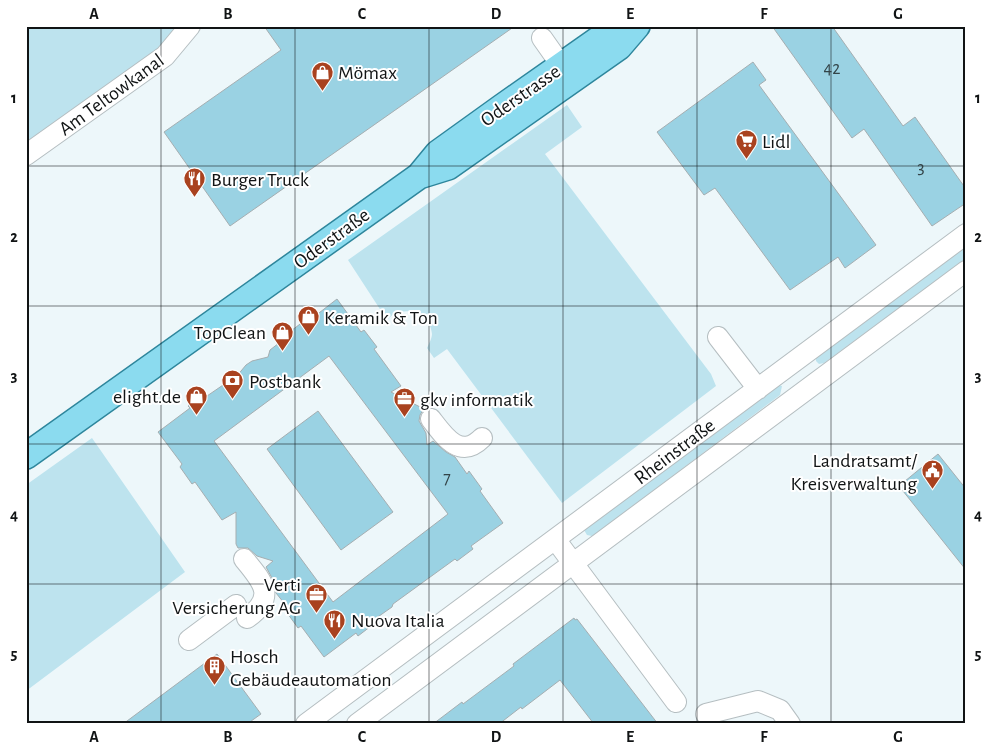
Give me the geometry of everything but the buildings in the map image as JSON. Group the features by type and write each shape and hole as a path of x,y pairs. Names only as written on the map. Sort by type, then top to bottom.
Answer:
{"main road":[{"name":"Oderstrasse","path":"571,79 606,34 629,26"},
{"name":"Oderstraße","path":"26,456 419,176 448,167 619,47 637,26"}],"street":[{"name":"Am Teltowkanal","path":"26,155 165,56 190,26"},
{"path":"542,38 571,79"},
{"name":"Rheinstraße","path":"316,721 555,539 966,234"},
{"name":"Rheinstraße","path":"357,724 966,271"},
{"path":"718,337 758,389"},
{"path":"793,362 811,386"},
{"path":"431,419 451,443 461,447 476,444 482,438"},
{"path":"555,539 676,702"},
{"path":"189,640 242,612 259,610 264,597 262,583 244,559"},
{"path":"706,714 758,701 780,710 790,724"}],"shaded area":[{"path":"26,26 190,26 26,155"},
{"path":"567,105 582,127 545,154 711,374 716,386 562,503 447,349 434,358 427,348 432,334 426,320 421,315 407,311 393,315 387,320 348,260"},
{"path":"966,246 966,259 824,363 819,364 816,361 816,357"},
{"path":"778,385 782,386 780,395 597,533 592,536 587,535 584,530"},
{"path":"92,438 185,572 26,691 26,485"}],"place":[{"name":"Mömax","path":"322,91"},
{"name":"Lidl","path":"746,160"},
{"name":"Burger Truck","path":"195,198"},
{"name":"Keramik & Ton","path":"308,336"},
{"name":"TopClean","path":"282,351"},
{"name":"Postbank","path":"233,400"},
{"name":"elight.de","path":"197,415"},
{"name":"gkv informatik","path":"404,418"},
{"name":"Landratsamt/ Kreisverwaltung","path":"933,490"},
{"name":"Verti Versicherung AG","path":"317,614"},
{"name":"Nuova Italia","path":"335,639"},
{"name":"Hosch Gebäudeautomation","path":"214,686"}]}
